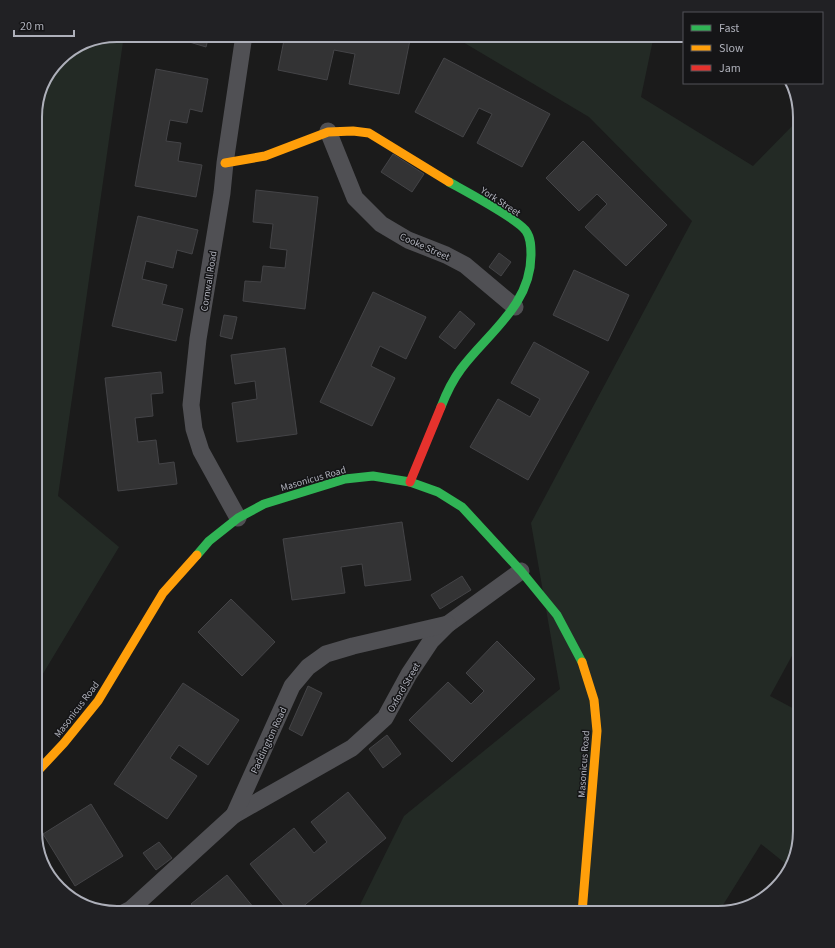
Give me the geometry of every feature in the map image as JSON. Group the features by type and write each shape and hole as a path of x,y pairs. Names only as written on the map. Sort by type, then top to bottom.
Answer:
{"street":[{"name":"Cornwall Road","path":"238,518 201,451 194,428 191,405 198,339 222,193 224,163 243,42"},
{"name":"York Street","path":"224,163 268,155 313,134 349,129 369,133 509,218 526,232 532,255 522,294 515,307 472,354 454,380 440,408 410,482"},
{"name":"Cooke Street","path":"328,131 355,198 382,224 408,240 446,255 465,265 515,307"},
{"name":"Masonicus Road","path":"42,767 64,744 98,701 163,593 209,541 238,518 264,504 345,479 373,476 410,482 438,492 462,507 521,571 557,615 572,640 586,669 594,700 597,731 583,906"},
{"name":"Oxford Street","path":"234,815 302,778 358,743 385,718 409,674 431,641 448,624 521,571"},
{"name":"Paddington Road","path":"134,906 234,815 292,686 308,667 326,654 353,646 448,624"}],"shaded area":[{"path":"123,42 58,496 119,547 42,675 42,120 48,88 58,71 71,58 93,46"},
{"path":"463,42 653,42 641,97 753,166 793,125 793,654 770,696 793,708 793,831 790,850 785,863 761,844 723,906 359,906 404,816 560,689 531,523 692,221 589,117"}],"building":[{"path":"189,42 207,42 206,47"},
{"path":"284,42 410,42 399,94 349,84 355,54 334,50 327,80 278,70"},
{"path":"444,58 550,114 522,167 477,143 492,114 479,108 463,137 415,112"},
{"path":"156,69 208,79 202,112 190,109 187,123 170,120 166,141 181,143 178,161 202,165 196,197 135,186"},
{"path":"583,141 667,225 626,266 585,227 607,204 597,194 579,211 546,178"},
{"path":"393,154 424,174 412,192 381,172"},
{"path":"256,190 318,197 305,309 243,301 245,281 261,282 263,266 285,268 287,250 270,248 273,224 253,222"},
{"path":"138,216 198,230 192,254 177,250 173,268 146,261 142,279 167,285 162,304 183,309 176,341 112,326"},
{"path":"499,253 511,262 501,276 489,267"},
{"path":"574,270 629,295 608,341 553,315"},
{"path":"373,292 426,317 406,359 380,346 371,366 395,378 372,426 320,402"},
{"path":"460,311 475,324 455,349 439,337"},
{"path":"224,315 237,317 232,339 220,336"},
{"path":"534,342 589,372 528,480 470,447 498,399 530,417 540,399 511,383"},
{"path":"285,348 297,434 237,442 232,403 257,399 255,381 235,384 231,355"},
{"path":"161,372 163,393 151,394 153,416 135,418 138,442 156,440 159,464 174,462 177,484 118,491 105,378"},
{"path":"402,522 411,580 365,586 362,564 341,567 345,593 292,600 283,539"},
{"path":"462,576 471,590 440,609 431,595"},
{"path":"231,599 275,642 242,676 198,632"},
{"path":"497,641 535,679 452,762 409,720 448,682 471,704 484,691 466,673"},
{"path":"183,683 239,720 208,765 179,745 170,758 197,776 167,819 114,784"},
{"path":"308,686 322,693 302,736 289,729"},
{"path":"387,735 401,754 383,768 369,749"},
{"path":"348,792 386,838 303,906 284,906 250,864 294,828 314,853 327,842 311,822"},
{"path":"91,804 123,856 75,886 43,834"},
{"path":"159,842 172,858 156,870 143,853"},
{"path":"227,875 252,906 193,906 191,904"}],"traffic: fast":[{"path":"441,407 461,369 516,304 524,289 529,273 531,255 529,237 521,226 490,205 449,182"},
{"path":"197,555 209,541 238,518 264,504 345,479 373,476 410,482 438,492 462,507 521,571 557,615 582,662"}],"traffic: slow":[{"path":"225,163 265,156 328,132 353,131 369,133 449,182"},
{"path":"42,767 64,743 98,701 163,593 197,555"},
{"path":"582,662 594,700 597,731 583,906"}],"traffic: jam":[{"path":"410,482 441,407"}]}
